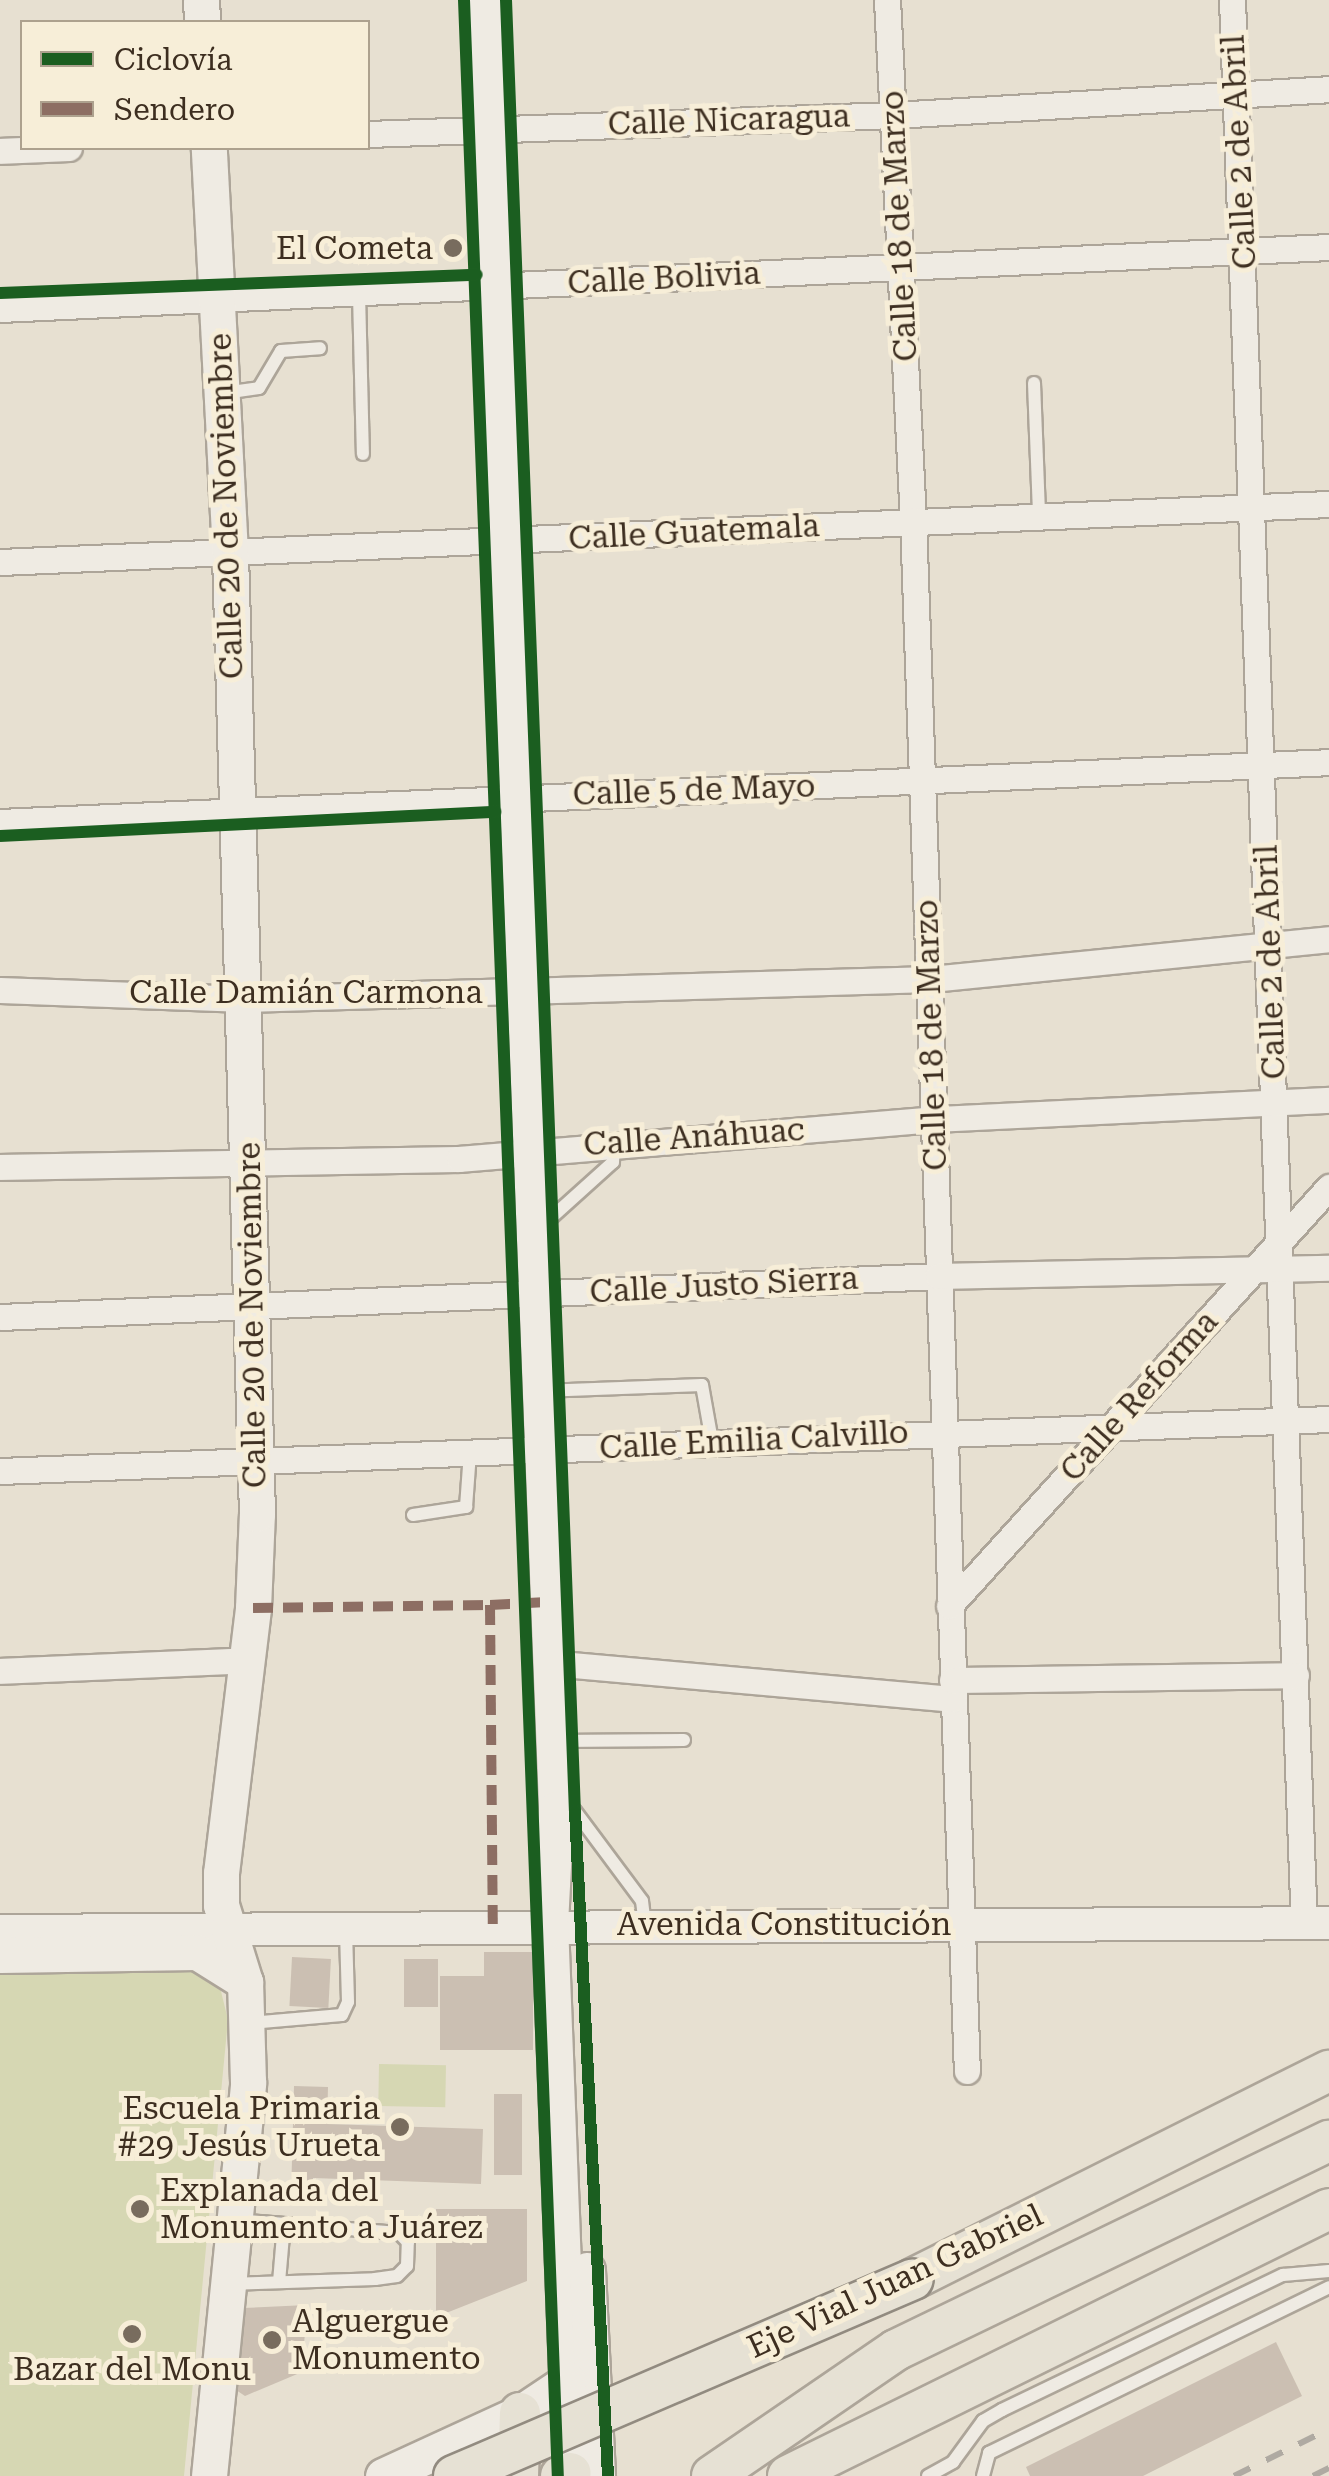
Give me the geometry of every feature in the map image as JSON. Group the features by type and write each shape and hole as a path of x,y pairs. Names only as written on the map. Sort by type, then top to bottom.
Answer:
{"main road":[{"path":"486,0 561,1924 575,2475"},
{"name":"Calle 20 de Noviembre","path":"209,150 230,553 245,999 256,1573 221,1873 227,1929 245,1982 250,2023 209,2476"},
{"path":"561,1924 568,2381 575,2475"},
{"path":"0,1956 197,1952 245,1982"},
{"name":"Eje Vial Juan Gabriel","path":"454,2476 913,2278 1329,2070"},
{"name":"Eje Vial Juan Gabriel","path":"712,2476 896,2350 1329,2141"},
{"path":"788,2476 1329,2210"},
{"path":"383,2476 520,2412 568,2381"},
{"path":"518,2476 520,2412"}],"street":[{"name":"Calle 18 de Marzo","path":"887,0 914,520 967,2071"},
{"name":"Calle 2 de Abril","path":"1232,0 1296,1675 1317,1923"},
{"name":"Calle Nicaragua","path":"370,134 894,115 1329,89"},
{"name":"Calle Bolivia","path":"0,309 1329,247"},
{"name":"Calle Guatemala","path":"0,562 1329,504"},
{"name":"Calle 5 de Mayo","path":"0,822 1329,762"},
{"name":"Calle Damián Carmona","path":"0,990 245,999 931,979 1329,939"},
{"name":"Calle Anáhuac","path":"0,1167 530,1151 936,1119 1329,1100"},
{"name":"Calle Reforma","path":"949,1606 1329,1187"},
{"name":"Calle Justo Sierra","path":"0,1317 938,1276 1329,1268"},
{"name":"Calle Emilia Calvillo","path":"0,1470 540,1451 943,1429 1329,1419"},
{"path":"0,1671 247,1660"},
{"path":"550,1664 952,1690 1296,1675"},
{"name":"Avenida Constitución","path":"0,1931 561,1924 1317,1923"}],"lane":[{"path":"358,294 363,454"},
{"path":"222,393 259,388 281,351 320,348"},
{"path":"1034,383 1038,516"},
{"path":"532,1218 552,1217 613,1162 614,1142"},
{"path":"539,1392 702,1385 712,1441"},
{"path":"413,1515 466,1507 470,1452"},
{"path":"554,1742 684,1740"},
{"path":"556,1808 575,1811 642,1901 645,1924"},
{"path":"250,2023 342,2015 348,2002 346,1926"},
{"path":"896,2350 938,2313 1278,2146"},
{"path":"913,2278 975,2265 1112,2199"},
{"path":"226,2284 374,2279 397,2276 407,2266 408,2242 398,2233 234,2220"},
{"path":"280,2282 284,2224"},
{"path":"928,2476 962,2454 983,2421 1002,2410 1283,2275 1329,2271"},
{"path":"962,2454 982,2460 1329,2287"},
{"path":"982,2460 982,2476"}],"green space":[{"path":"185,1964 218,1979 228,2020 184,2476 0,2476 0,1966"},
{"path":"379,2064 446,2065 445,2107 378,2106"}],"building":[{"path":"484,1952 533,1952 533,2050 440,2050 440,1976 484,1976"},
{"path":"292,1957 331,1959 328,2008 289,2006"},
{"path":"404,1959 438,1959 438,2007 404,2007"},
{"path":"294,2086 328,2087 327,2124 483,2129 481,2184 313,2178 312,2197 291,2196"},
{"path":"494,2094 522,2094 522,2175 494,2175"},
{"path":"436,2209 527,2209 527,2281 436,2317"},
{"name":"Alguergue Monumento","path":"307,2305 302,2372 245,2396 236,2390 243,2308"},
{"path":"1276,2342 1302,2396 1143,2476 1030,2476 1026,2467"}],"railway":[{"path":"1234,2476 1329,2429"},
{"path":"1313,2476 1329,2468"}],"marked path":[{"path":"490,1605 547,1602"},
{"path":"253,1608 490,1605 493,1924"}],"cycle path":[{"path":"464,0 558,2476"},
{"path":"506,0 575,1811 608,2476"},
{"path":"0,293 477,275"},
{"path":"0,836 495,812"}],"place":[{"name":"El Cometa","path":"453,248"},
{"name":"Escuela Primaria #29 Jesús Urueta","path":"400,2127"},
{"name":"Explanada del Monumento a Juárez","path":"140,2209"},
{"name":"Bazar del Monu","path":"132,2334"},
{"name":"Alguergue Monumento","path":"272,2340"}]}
